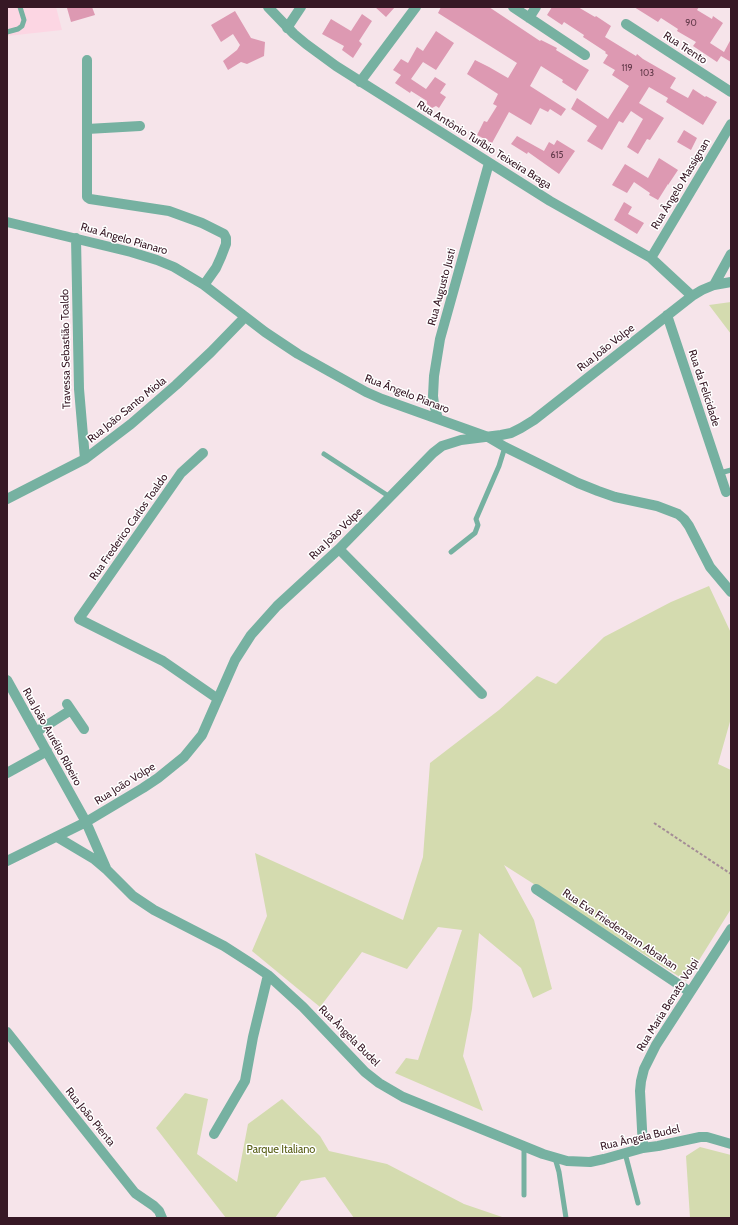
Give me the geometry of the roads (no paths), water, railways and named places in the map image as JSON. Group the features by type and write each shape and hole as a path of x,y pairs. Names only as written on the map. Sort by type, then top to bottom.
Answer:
{"street":[{"name":"Rua Antônio Turíbio Teixeira Braga","path":"268,7 287,28 316,52 360,82 489,163 580,218 651,258 692,296"},
{"path":"287,28 301,7"},
{"path":"360,82 416,7"},
{"path":"513,7 585,55"},
{"path":"529,18 536,7"},
{"name":"Rua Trento","path":"626,24 731,92"},
{"path":"87,60 87,197 90,199 168,211 202,223 224,234 226,244 222,257 204,286"},
{"name":"Rua Ângelo Massignan","path":"651,258 731,124"},
{"path":"87,129 140,126"},
{"name":"Rua Augusto Justi","path":"438,419 434,404 434,376 440,339 489,163"},
{"name":"Rua Ângelo Pianaro","path":"7,222 131,252 174,267 204,286 298,354 349,383 382,399 488,437 578,483 598,491 615,497 668,509 678,514 689,526 710,567 731,592"},
{"name":"Travessa Sebastião Toaldo","path":"76,238 78,389 85,460"},
{"path":"714,285 731,254"},
{"name":"Rua João Volpe","path":"7,861 86,822 144,788 184,757 202,735 235,660 251,635 277,606 339,549 424,461 442,446 461,440 511,433 534,420 692,296 714,285 731,282"},
{"name":"Rua da Felicidade","path":"667,315 726,492"},
{"name":"Rua João Santo Miola","path":"7,499 85,460 131,424 176,385 245,317"},
{"name":"Rua Frederico Carlos Toaldo","path":"203,453 181,473 79,618 163,661 218,699"},
{"path":"339,549 482,694"},
{"name":"Rua João Aurélio Ribeiro","path":"7,680 86,822 107,870"},
{"path":"36,732 69,707 84,729"},
{"path":"7,773 47,751"},
{"name":"Rua Ângela Budel","path":"56,837 82,851 107,870 127,890 142,902 170,919 238,954 268,975 312,1016 357,1065 379,1083 418,1104 555,1158 567,1161 590,1162 643,1148 700,1137 707,1137 731,1144"},
{"name":"Rua Eva Friedemann Abrahan","path":"536,889 690,992"},
{"name":"Rua Maria Benato Volpi","path":"643,1148 640,1091 644,1069 656,1045 731,929"},
{"path":"214,1134 245,1081 253,1037 268,975"},
{"name":"Rua João Pienta","path":"7,1032 135,1192 149,1202 160,1214"}],"lane":[{"path":"7,32 18,29 22,26 24,20 20,7"},
{"path":"451,552 475,533 478,526 476,519 499,466 505,447"},
{"path":"324,454 390,497"},
{"path":"720,473 731,470"},
{"path":"524,1146 524,1196"},
{"path":"625,1153 638,1202"},
{"path":"555,1158 559,1172 566,1218"}],"park label":[{"name":"Parque Italiano","path":"281,1150"}]}
